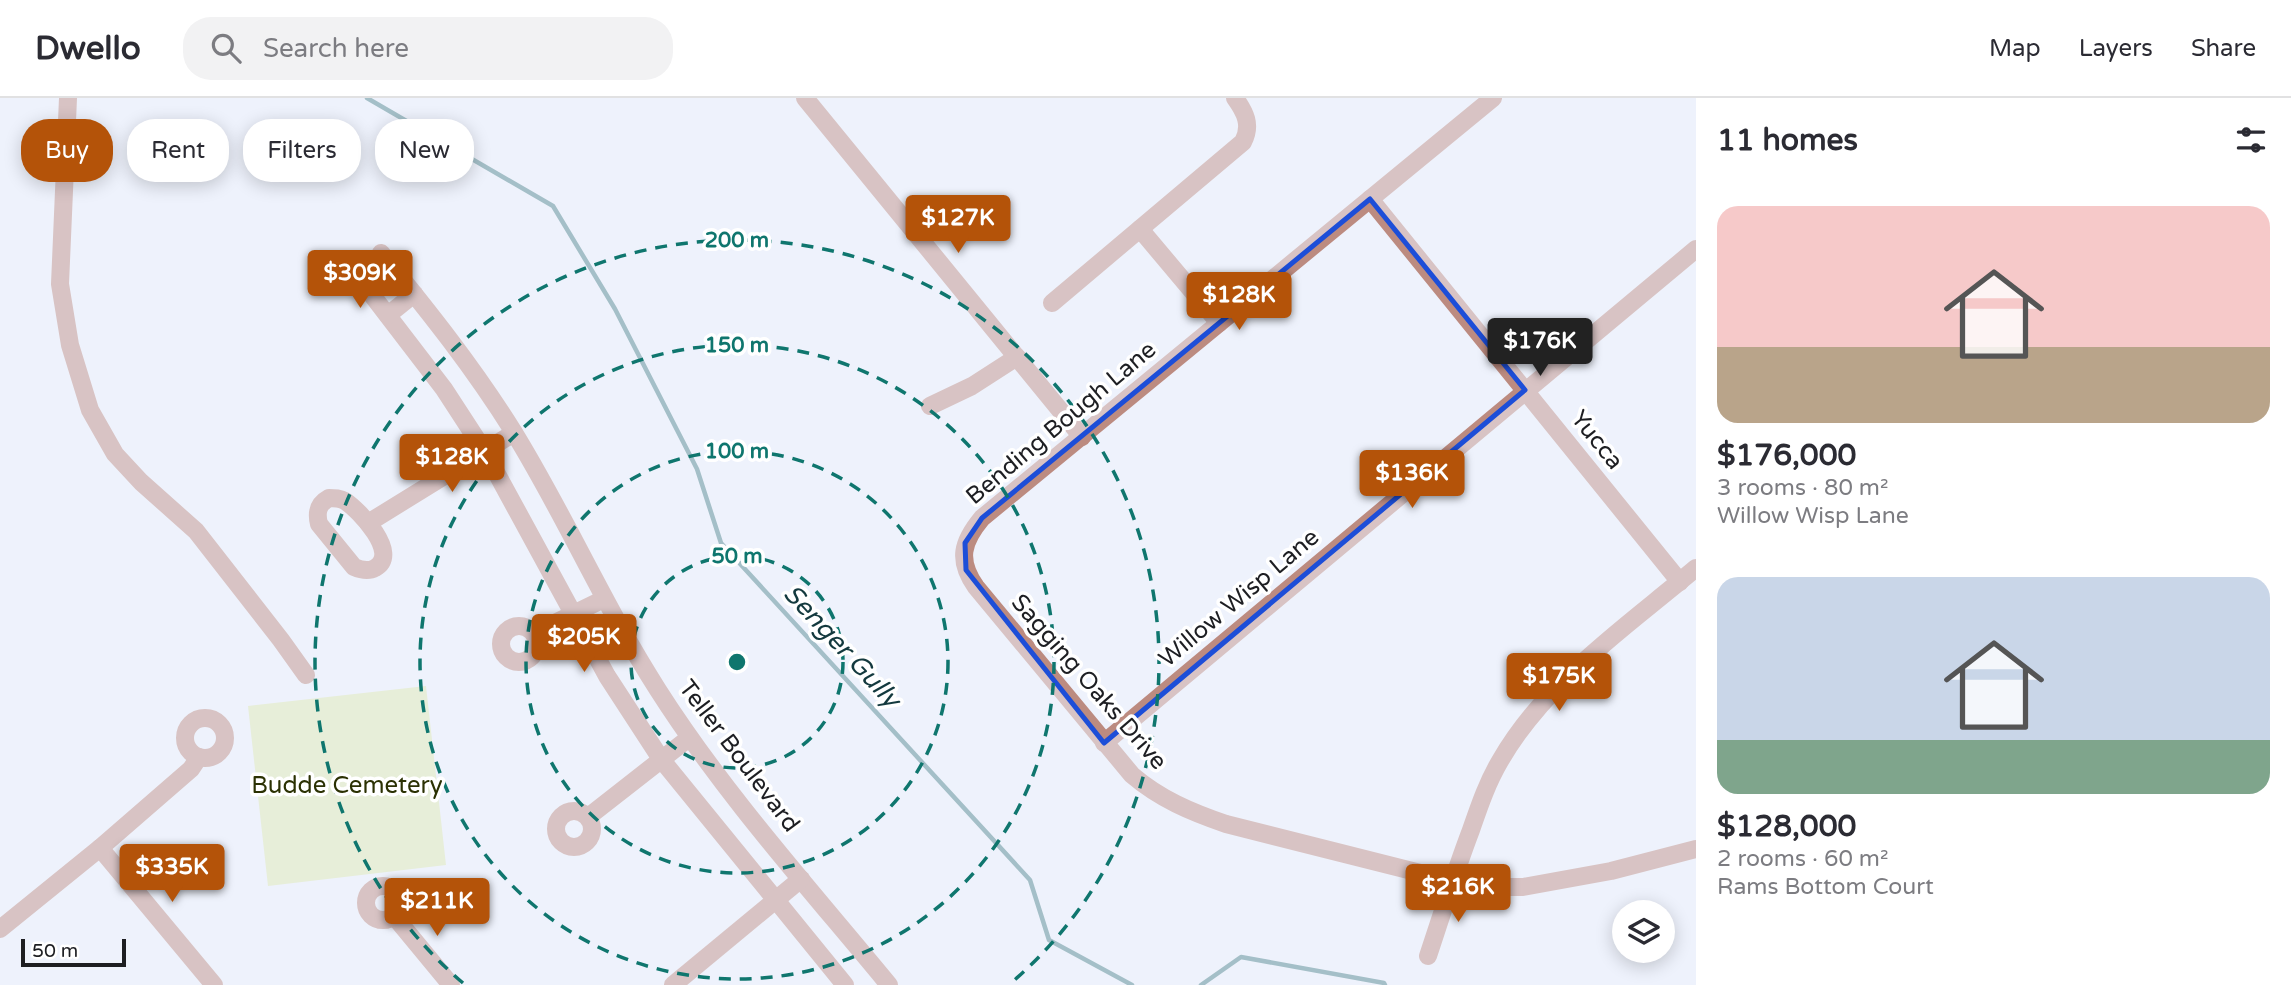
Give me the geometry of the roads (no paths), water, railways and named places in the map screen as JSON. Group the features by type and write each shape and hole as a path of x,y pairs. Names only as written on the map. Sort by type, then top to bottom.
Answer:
{"street":[{"path":"68,98 61,284 70,345 90,410 115,454 210,547 306,676"},
{"path":"805,98 1082,437"},
{"path":"1052,303 1243,142 1248,128 1247,119 1235,98"},
{"name":"Bending Bough Lane","path":"963,552 965,543 982,517 1493,98"},
{"name":"Yucca","path":"1370,199 1679,582"},
{"path":"1140,229 1219,323"},
{"name":"Willow Wisp Lane","path":"1104,743 1696,248"},
{"name":"Teller Boulevard","path":"381,253 458,347 514,433 619,628 689,738 889,985"},
{"path":"362,282 444,389 485,452 607,676 661,760 845,985"},
{"path":"388,314 414,294"},
{"path":"930,406 972,386 1017,357"},
{"path":"368,523 514,433"},
{"name":"Sagging Oaks Drive","path":"963,552 966,570 976,587 1132,775 1152,792 1196,814 1452,881 1499,887 1523,887 1611,871 1696,849"},
{"path":"1428,956 1487,785 1515,738 1539,707 1585,660 1696,568"},
{"path":"534,633 604,599"},
{"path":"588,817 689,738"},
{"path":"0,929 100,848 191,769 199,757"},
{"path":"100,848 214,985"},
{"path":"673,985 801,878"},
{"path":"394,916 451,985"}],"waterway":[{"name":"Senger Gully","path":"367,98 553,206 615,309 697,469 721,543 1030,880 1049,940 1132,985"},
{"name":"Senger Gully","path":"1201,985 1241,957 1385,985"}],"park label":[{"name":"Budde Cemetery","path":"347,785"}]}
